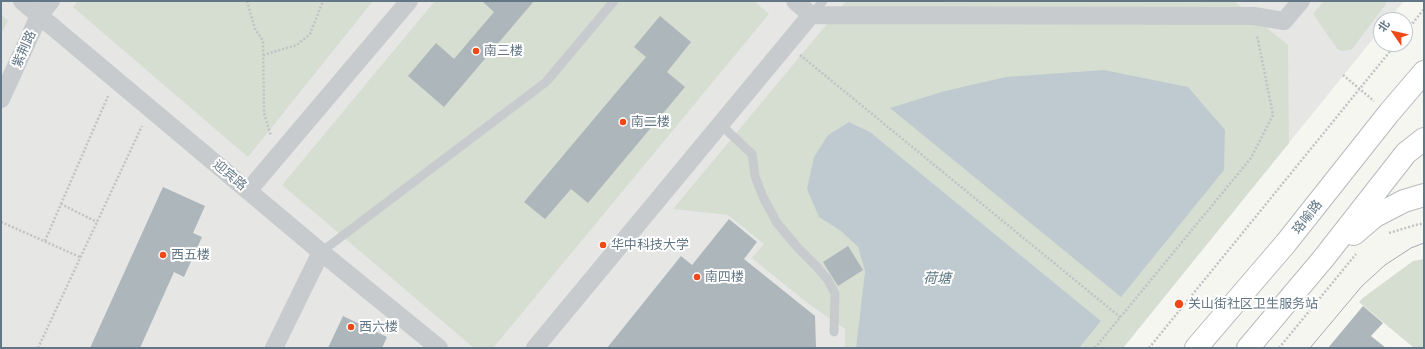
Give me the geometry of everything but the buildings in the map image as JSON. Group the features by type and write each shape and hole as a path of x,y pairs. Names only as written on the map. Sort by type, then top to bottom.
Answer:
{"highway":[{"name":"珞喻路","path":"1196,348 1286,243 1389,113 1421,82"},
{"path":"1248,348 1323,259 1406,153 1423,140"},
{"path":"1323,259 1375,216 1404,201 1424,195"}],"street":[{"name":"迎宾路","path":"22,1 321,252 439,348"},
{"name":"紫荆路","path":"1,99 39,16 51,1"},
{"path":"248,191 409,1"},
{"path":"795,1 812,15 1254,16 1284,21 1301,1"},
{"path":"535,348 812,15"},
{"path":"274,348 321,252"}],"lane":[{"path":"321,252 546,82 614,1"},
{"path":"812,15 823,1"},
{"path":"720,124 752,154 755,176 763,197 777,223 828,280 835,294 834,332"}],"path":[{"path":"247,1 255,29 263,41 264,113 278,156"},
{"path":"263,54 297,45 310,34 323,1"},
{"path":"1413,23 1424,9"},
{"path":"1095,348 1251,158 1273,115 1254,16"},
{"path":"787,44 1120,317"},
{"path":"1149,348 1390,52"},
{"path":"45,242 115,79"},
{"path":"38,348 150,109"},
{"path":"61,204 97,222"},
{"path":"1,222 80,258"},
{"path":"1384,235 1419,224 1424,224"},
{"path":"1279,348 1358,250"}],"shaded area":[{"name":"华中科技大学","path":"1,1 1404,1 1395,12 1373,12 1373,39 1123,348 1,348"},
{"path":"78,1 373,1 248,157 73,7"},
{"path":"435,1 754,1 769,14 493,348 474,348 282,185"},
{"path":"846,1 1234,1 1288,45 1289,143 1123,348 1079,348 1101,321 870,132 849,122 828,135 814,157 819,217 841,231 858,247 865,271 856,348 845,348 845,329 806,302 752,258 764,244 728,215 673,209"},
{"path":"1324,1 1386,1 1386,4 1380,12 1373,12 1373,21 1352,49 1343,51 1338,50 1313,14"},
{"path":"1,15 8,20 1,35"},
{"path":"1424,259 1424,348 1414,348 1359,302 1413,261"}],"water":[{"path":"1104,70 1188,87 1225,130 1224,170 1121,297 890,108 945,91 1006,77"},
{"name":"荷塘","path":"849,122 870,132 1101,321 1079,348 856,348 865,271 858,247 841,231 819,217 807,189 814,157 828,135"}],"tram line":[{"path":"1310,348 1362,286 1385,265 1411,248 1424,243"}],"place":[{"name":"南三楼","path":"476,51"},
{"name":"南二楼","path":"623,122"},
{"name":"华中科技大学","path":"603,245"},
{"name":"西五楼","path":"163,255"},
{"name":"南四楼","path":"697,277"},
{"name":"关山街社区卫生服务站","path":"1179,304"},
{"name":"西六楼","path":"351,327"}]}
